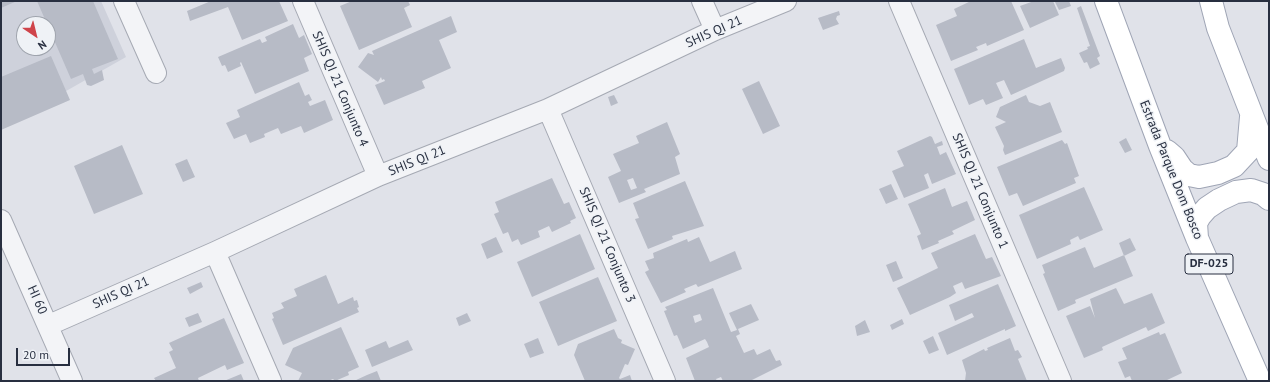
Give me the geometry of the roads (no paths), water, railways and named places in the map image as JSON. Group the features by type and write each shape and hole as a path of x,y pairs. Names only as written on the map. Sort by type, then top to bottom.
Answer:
{"main road":[{"name":"Estrada Parque Dom Bosco","path":"1106,1 1160,146 1197,238 1260,381"},
{"path":"1211,1 1218,28 1269,158"},
{"path":"1160,146 1174,157 1182,169 1189,175 1199,177 1218,173 1234,166 1248,150 1251,114"},
{"path":"1197,238 1196,223 1200,216 1207,208 1219,200 1236,192 1251,190 1262,194 1269,199"}],"street":[{"path":"124,1 156,73"},
{"name":"SHIS QI 21 Conjunto 4","path":"303,1 378,176"},
{"path":"702,1 715,30"},
{"name":"SHIS QI 21","path":"48,325 215,252 378,176 548,109 715,30 786,1"},
{"name":"SHIS QI 21 Conjunto 1","path":"899,1 1060,381"},
{"name":"SHIS QI 21 Conjunto 3","path":"548,109 665,381"},
{"name":"HI 60","path":"1,220 72,381"},
{"path":"215,252 271,381"}]}
